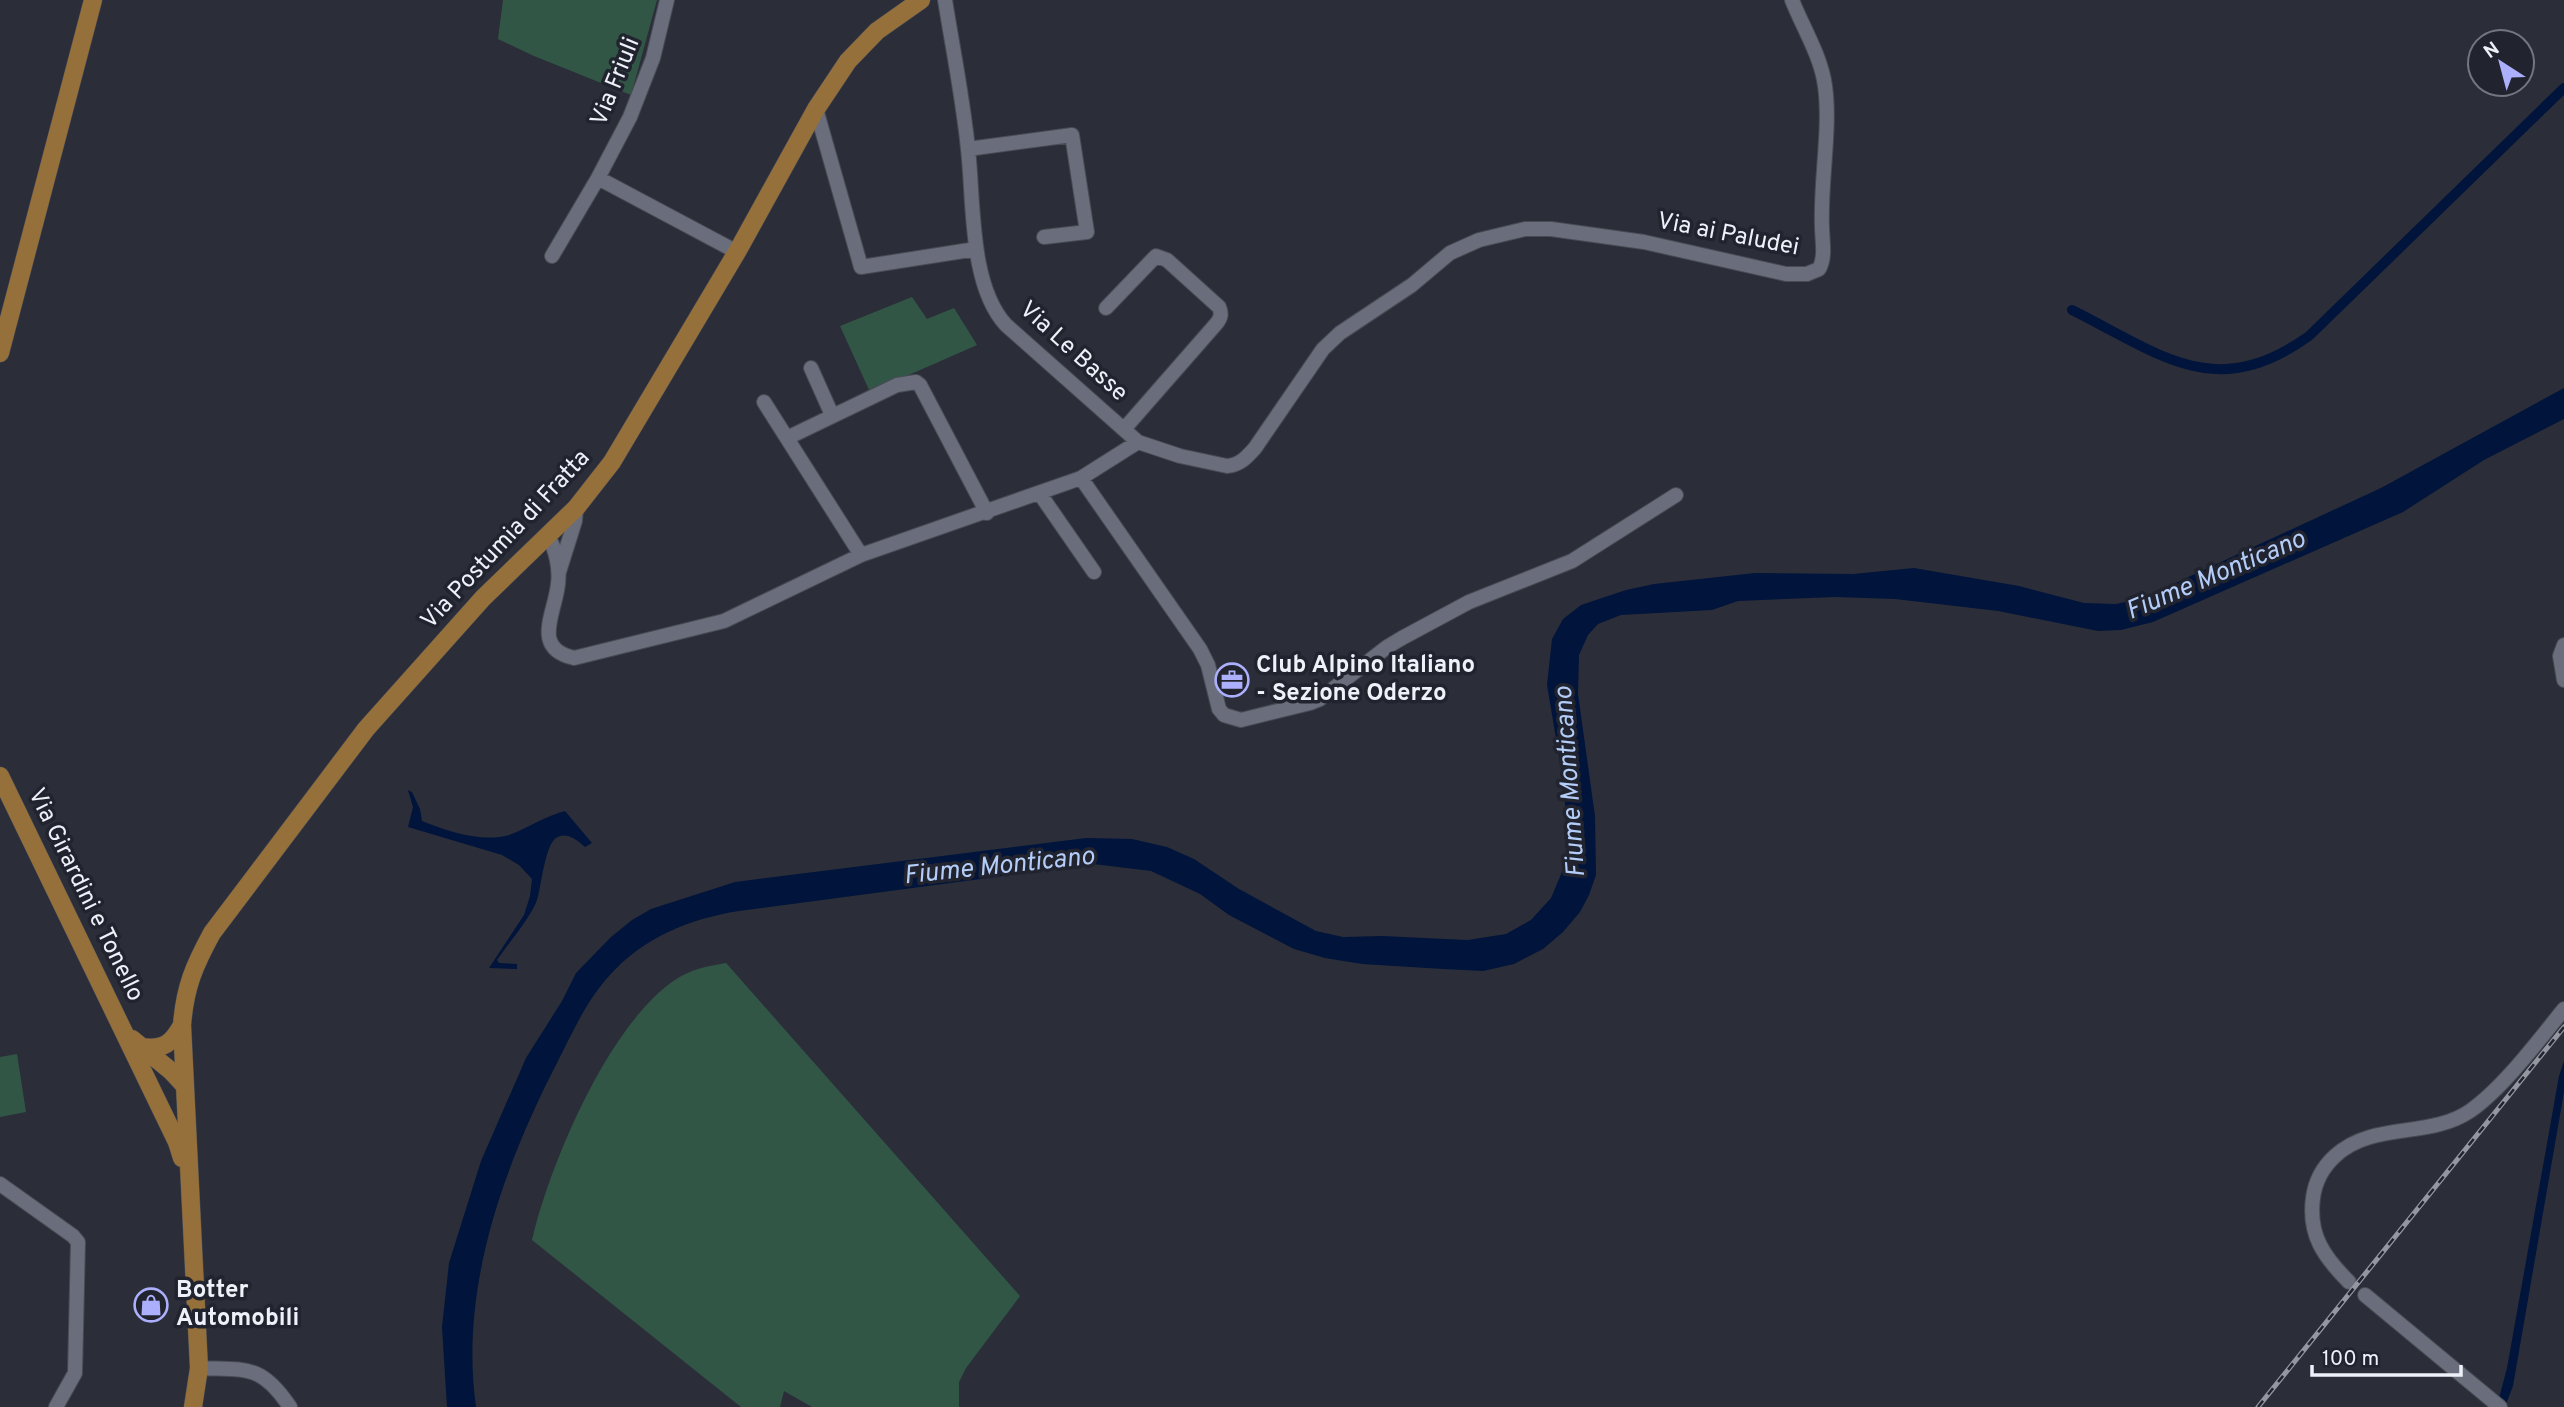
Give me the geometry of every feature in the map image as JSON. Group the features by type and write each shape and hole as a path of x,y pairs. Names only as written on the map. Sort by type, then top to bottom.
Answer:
{"main road":[{"path":"0,353 93,0"},
{"name":"Via Postumia di Fratta","path":"190,1182 182,1025 184,995 193,967 212,933 366,729 483,598 576,509 612,462 737,252 816,109 848,61 877,31 921,0"},
{"name":"Via Girardini e Tonello","path":"1,780 149,1081 177,1142 190,1182"},
{"path":"142,1047 164,1047 174,1040 182,1025"},
{"name":"Via Girardini e Tonello","path":"127,1035 172,1071 184,1085"},
{"path":"149,1081 163,1093 177,1092 184,1085"},
{"path":"190,1182 200,1368 193,1407"}],"street":[{"name":"Via Friuli","path":"552,256 630,117 653,58 667,0"},
{"name":"Via Le Basse","path":"945,0 968,149 976,249 992,307 998,317 1138,442 1180,456 1235,466 1255,448 1323,349 1340,333 1376,311"},
{"name":"Via ai Paludei","path":"1376,311 1462,246 1525,229 1551,229 1644,242 1786,274 1807,274 1819,269 1823,255 1821,208 1825,85 1792,0"},
{"path":"816,109 861,267 976,249"},
{"path":"968,149 1072,135 1087,232 1045,237"},
{"path":"598,178 737,252"},
{"path":"1106,308 1156,256 1167,260 1219,307 1221,312 1220,320 1125,428"},
{"path":"811,369 832,415"},
{"path":"787,438 897,385 916,382 920,385 986,513"},
{"path":"764,401 861,555"},
{"path":"576,509 575,521 559,573 548,632 548,642 554,650 574,658 724,621 861,555 1081,478 1138,442"},
{"path":"1081,478 1200,649 1208,665 1219,709 1224,715 1241,720 1310,704 1320,699 1402,638 1469,602 1572,561 1676,495"},
{"path":"1040,494 1094,572"},
{"path":"548,536 554,546 559,573"},
{"path":"2564,645 2560,656 2564,680"},
{"path":"2349,1282 2319,1248 2313,1230 2311,1209 2314,1190 2328,1163 2356,1141 2379,1133 2449,1121 2469,1112 2491,1094 2564,1009"},
{"path":"0,1184 78,1242 75,1373 56,1407"},
{"path":"2365,1295 2498,1406"},
{"path":"200,1368 259,1373 277,1388 290,1407"}],"green space":[{"path":"503,0 657,0 631,95 498,39"},
{"path":"912,297 927,319 954,308 977,345 870,392 840,326"},
{"path":"726,963 1020,1296 966,1368 959,1382 959,1407 812,1407 784,1391 780,1407 741,1407 532,1240 568,1135 605,1061 627,1028 651,1001 681,976"},
{"path":"17,1054 26,1112 0,1117 0,1057"}],"water":[{"name":"Fiume Monticano","path":"2564,388 2564,419 2484,460 2403,512 2153,622 2121,630 2098,631 1998,611 1895,599 1835,597 1738,601 1712,610 1621,615 1598,624 1588,635 1579,655 1578,694 1595,816 1596,875 1580,912 1563,932 1543,949 1514,964 1483,971 1362,964 1325,958 1294,949 1229,915 1200,894 1151,871 1093,864 720,914 668,932 652,940 623,962 601,985 576,1025 540,1098 505,1182 481,1271 474,1316 472,1362 476,1407 447,1407 442,1327 449,1263 481,1161 526,1058 562,1001 576,973 611,937 651,909 735,882 1086,838 1132,839 1167,847 1194,859 1239,889 1316,931 1343,937 1468,940 1506,934 1531,920 1551,898 1570,853 1562,774 1547,685 1552,639 1563,619 1581,605 1654,584 1755,573 1853,574 1914,568 2019,586 2084,603 2116,604 2143,598 2381,488"},
{"path":"408,790 412,792 420,809 422,821 453,832 476,837 499,837 565,811 592,843 585,847 564,835 552,842 534,907 497,960 499,963 517,964 517,969 489,968 524,915 532,879 519,865 502,855 408,827 413,807"},
{"path":"2564,1061 2564,1092 2513,1386 2505,1407 2498,1402 2507,1368 2559,1076"}],"waterway":[{"path":"2072,310 2162,356 2189,365 2216,369 2245,367 2276,356 2309,336 2564,88"}],"railway":[{"path":"2258,1407 2564,1027"}],"place":[{"name":"Club Alpino Italiano - Sezione Oderzo","path":"1232,680"},
{"name":"Botter Automobili","path":"151,1305"}]}
